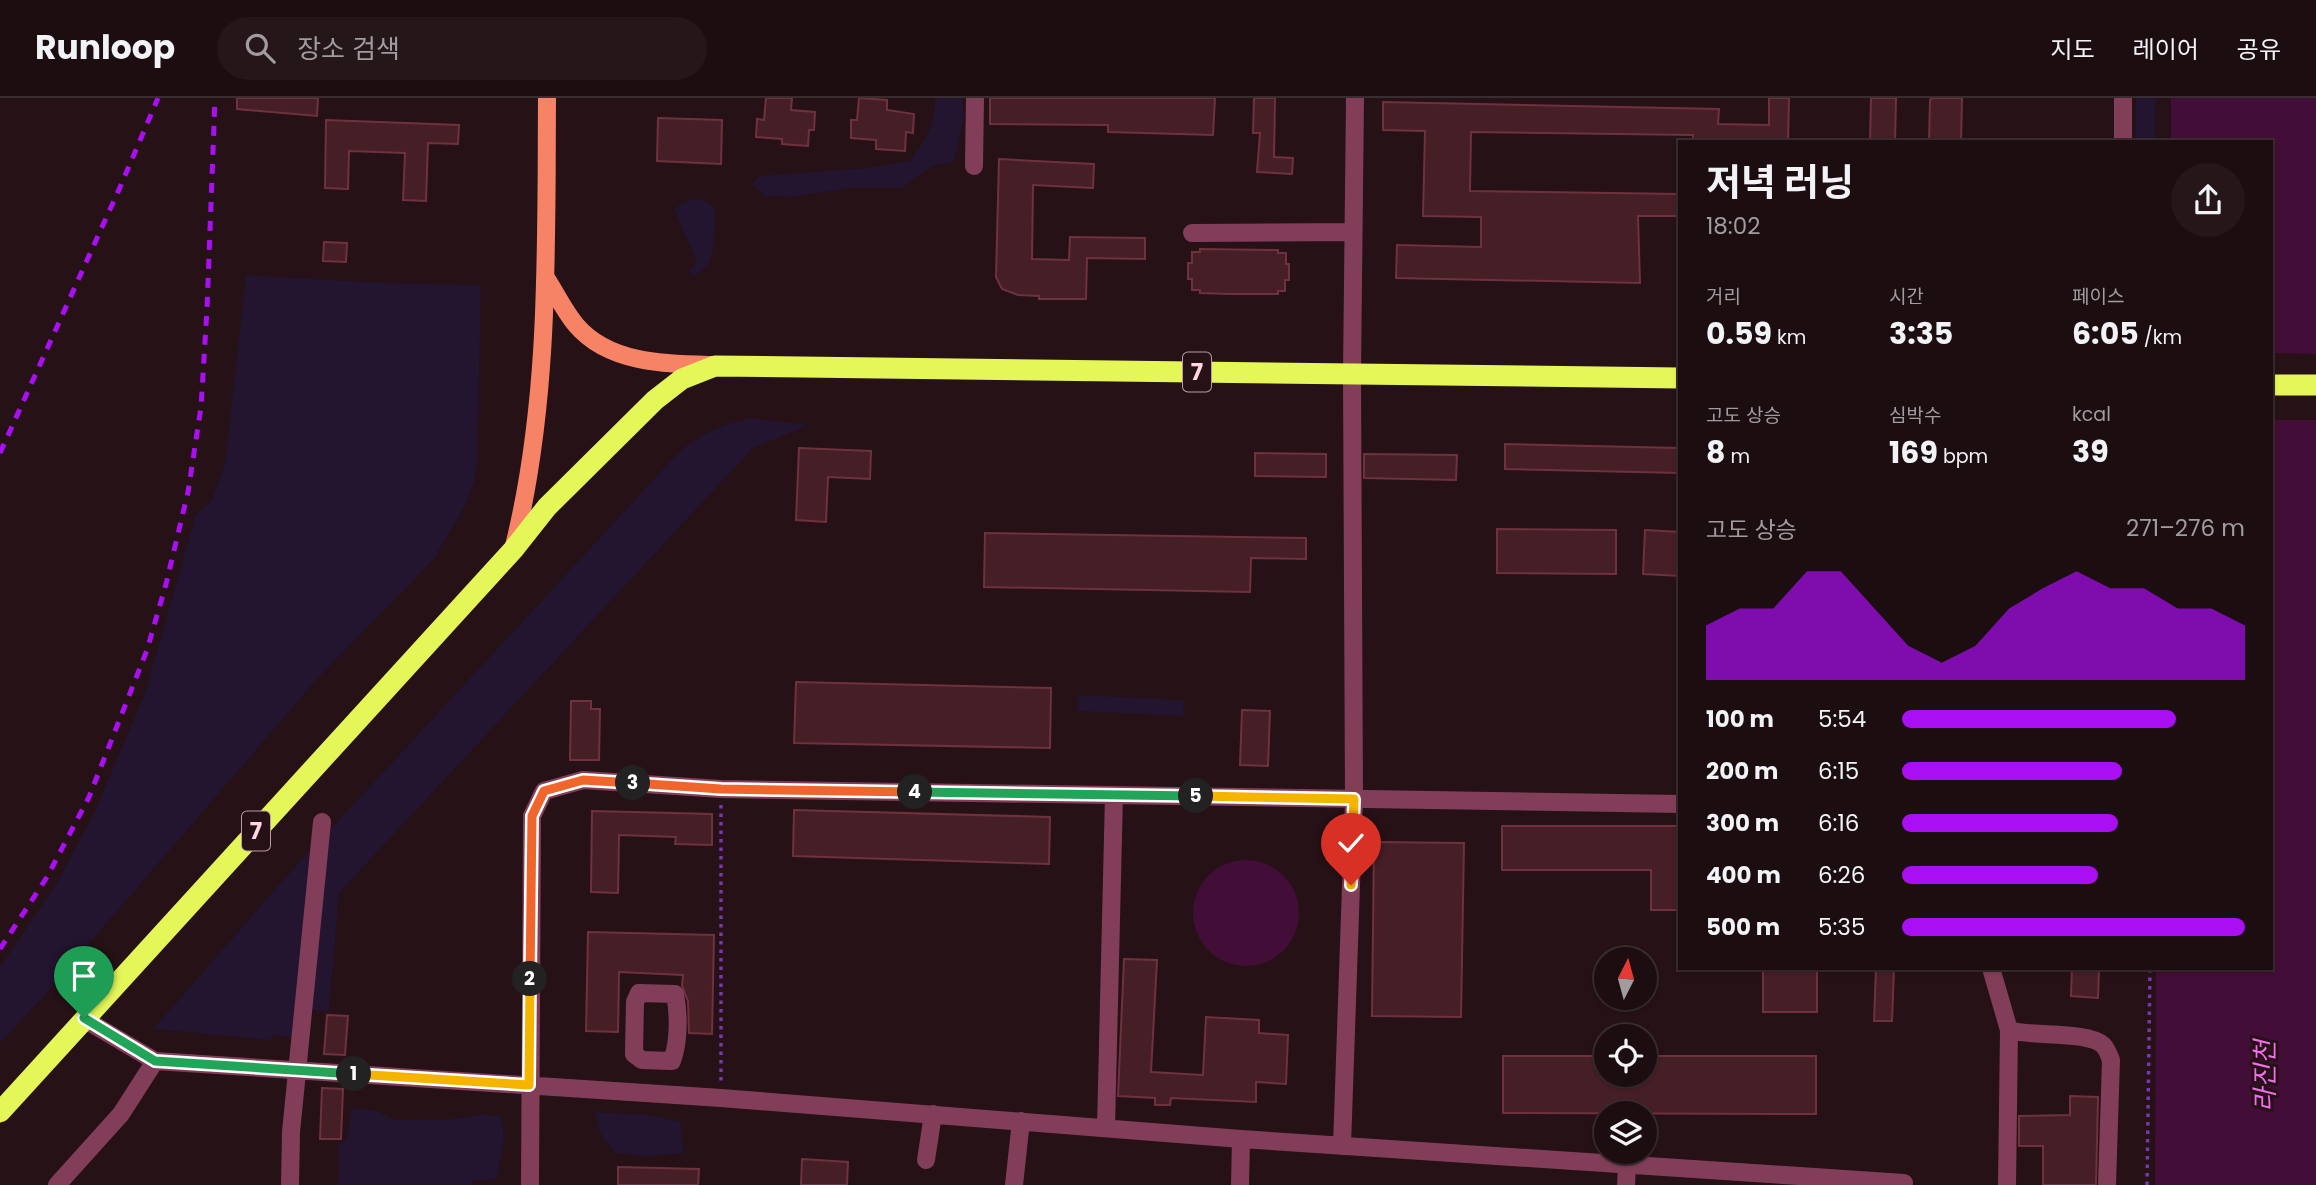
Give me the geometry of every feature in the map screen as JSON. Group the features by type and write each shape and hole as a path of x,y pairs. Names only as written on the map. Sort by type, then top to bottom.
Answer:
{"highway":[{"name":"7","path":"0,1112 513,550 547,508 655,400 682,379 715,366 1678,377"},
{"path":"2273,385 2316,385"}],"main road":[{"path":"513,550 526,499 539,401 546,278 547,98"},
{"path":"546,278 576,326 615,352 642,361 715,366"}],"street":[{"path":"974,166 975,98"},
{"path":"1342,1146 1354,799 1352,374 1355,98"},
{"path":"2123,98 2123,140"},
{"path":"1192,233 1353,232"},
{"path":"530,1185 532,816 544,791 583,780 721,789 1678,804"},
{"path":"1106,1127 1114,795"},
{"path":"290,1185 291,1132 322,822"},
{"path":"1992,970 2009,1030 2007,1185"},
{"path":"84,1018 155,1061 655,1093 1241,1139 1904,1183"},
{"path":"2009,1030 2092,1038 2105,1046 2110,1060 2107,1185"},
{"path":"57,1185 121,1114 155,1061"},
{"path":"655,1093 658,1062"},
{"path":"926,1160 933,1114"},
{"path":"1014,1185 1021,1121"},
{"path":"1240,1185 1241,1139"},
{"path":"1626,1185 1627,1165"}],"path":[{"path":"721,789 721,1098"},
{"path":"2147,1185 2150,970"}],"shaded area":[{"path":"935,98 962,98 964,117 954,162 932,166 902,188 851,188 792,197 765,196 752,184 760,176 868,168 910,161 929,132"},
{"path":"2136,98 2156,98 2155,140 2136,140"},
{"path":"698,199 708,202 715,210 714,239 706,266 692,276 688,270 695,265 696,260 674,209 686,201"},
{"path":"246,275 382,283 481,285 477,465 474,482 463,509 433,560 318,678 43,997 0,1043 0,967 58,881 95,811 145,693 196,514 212,500 225,464"},
{"path":"750,418 809,425 753,448 339,893 329,1011 311,1010 327,833 681,450 714,430"},
{"path":"1078,695 1184,700 1183,716 1077,711"},
{"path":"314,845 294,1037 272,1035 271,1040 153,1029"},
{"path":"352,1108 378,1111 394,1120 454,1119 484,1114 502,1117 504,1139 497,1179 472,1181 472,1185 338,1185 339,1145 346,1140"},
{"path":"595,1112 650,1115 680,1122 684,1153 648,1156 615,1153 600,1133"}],"water":[{"name":"라진천","path":"2171,98 2316,98 2316,1185 2155,1185 2156,970 2273,970 2273,140 2171,140"},
{"path":"1246,860 1266,864 1283,876 1295,893 1299,913 1295,933 1283,950 1266,962 1246,966 1226,962 1209,950 1197,933 1193,913 1197,893 1209,876 1226,864"}],"pier":[{"path":"2273,353 2316,354 2316,420 2273,420"}],"building":[{"path":"237,98 318,98 317,116 237,109"},
{"path":"766,98 792,98 791,110 815,112 814,130 809,130 808,146 782,144 782,139 756,137 757,119 764,120"},
{"path":"859,98 887,100 887,110 914,114 913,133 906,132 905,151 876,149 876,140 851,138 851,120 857,120"},
{"path":"990,98 1215,98 1213,135 1108,132 1108,125 990,124"},
{"path":"1254,98 1275,98 1274,157 1293,158 1292,174 1257,172 1260,133 1253,133"},
{"path":"1769,98 1789,98 1788,140 1693,140 1693,135 1471,132 1470,191 1678,194 1678,216 1638,216 1640,283 1396,278 1397,245 1481,247 1481,217 1423,216 1425,131 1383,130 1383,102 1719,109 1718,124 1769,125"},
{"path":"1871,98 1896,98 1895,140 1870,140"},
{"path":"1962,98 1961,140 1929,140 1930,100"},
{"path":"658,118 722,120 721,164 657,161"},
{"path":"326,120 459,125 458,144 428,143 426,201 403,200 405,153 349,151 348,189 325,188"},
{"path":"999,159 1094,164 1093,188 1033,185 1032,259 1069,260 1070,237 1145,238 1145,259 1087,258 1086,299 1039,299 1039,296 1018,295 1002,289 996,277"},
{"path":"324,242 347,243 346,262 323,261"},
{"path":"1200,249 1278,250 1278,253 1286,253 1289,280 1285,280 1285,291 1278,291 1278,294 1230,294 1200,293 1200,290 1192,290 1192,279 1188,279 1188,263 1192,263 1192,252 1200,252"},
{"path":"1505,444 1678,448 1678,473 1505,469"},
{"path":"799,448 871,451 870,479 828,477 826,522 796,520"},
{"path":"1255,453 1326,454 1326,477 1255,476"},
{"path":"1364,454 1457,455 1456,480 1364,478"},
{"path":"1497,529 1616,530 1616,574 1497,573"},
{"path":"1645,530 1678,532 1678,576 1643,574"},
{"path":"985,533 1306,538 1306,559 1251,558 1250,592 984,587"},
{"path":"796,682 1051,688 1050,748 794,743"},
{"path":"571,701 591,701 591,709 600,709 599,760 570,760"},
{"path":"1242,710 1270,711 1268,766 1240,765"},
{"path":"794,810 1050,817 1049,864 793,856"},
{"path":"592,811 712,814 712,845 675,844 676,837 619,835 618,893 591,892"},
{"path":"1502,826 1678,826 1678,910 1651,910 1651,870 1502,870"},
{"path":"1374,842 1464,843 1461,1017 1372,1016"},
{"path":"588,932 714,935 712,1034 689,1033 688,1001 682,986 683,975 619,972 618,1032 586,1031"},
{"path":"1124,959 1157,960 1151,1072 1203,1075 1206,1017 1259,1020 1259,1033 1288,1035 1286,1084 1256,1082 1256,1102 1171,1098 1170,1105 1155,1105 1155,1098 1118,1096"},
{"path":"1763,970 1817,970 1817,1012 1763,1012"},
{"path":"1876,970 1894,970 1892,1021 1874,1021"},
{"path":"2072,970 2099,970 2098,998 2071,996"},
{"path":"327,1015 348,1016 345,1055 324,1054"},
{"path":"1503,1056 1594,1056 1594,1087 1657,1087 1657,1056 1816,1056 1816,1114 1657,1113 1657,1101 1594,1101 1594,1113 1503,1113"},
{"path":"322,1088 343,1089 341,1139 320,1139"},
{"path":"2070,1096 2098,1097 2096,1185 2043,1185 2043,1146 2019,1146 2019,1116 2070,1115"},
{"path":"802,1159 848,1162 847,1185 801,1185"},
{"path":"618,1167 699,1169 698,1185 618,1185"}],"railway":[{"path":"0,453 158,98"},
{"path":"0,949 47,877 89,797 147,650 166,584 188,492 201,407 215,98"}],"route":[{"path":"84,1018 155,1061 529,1085 532,816 544,791 583,780 721,789 1354,799 1351,885"}]}
